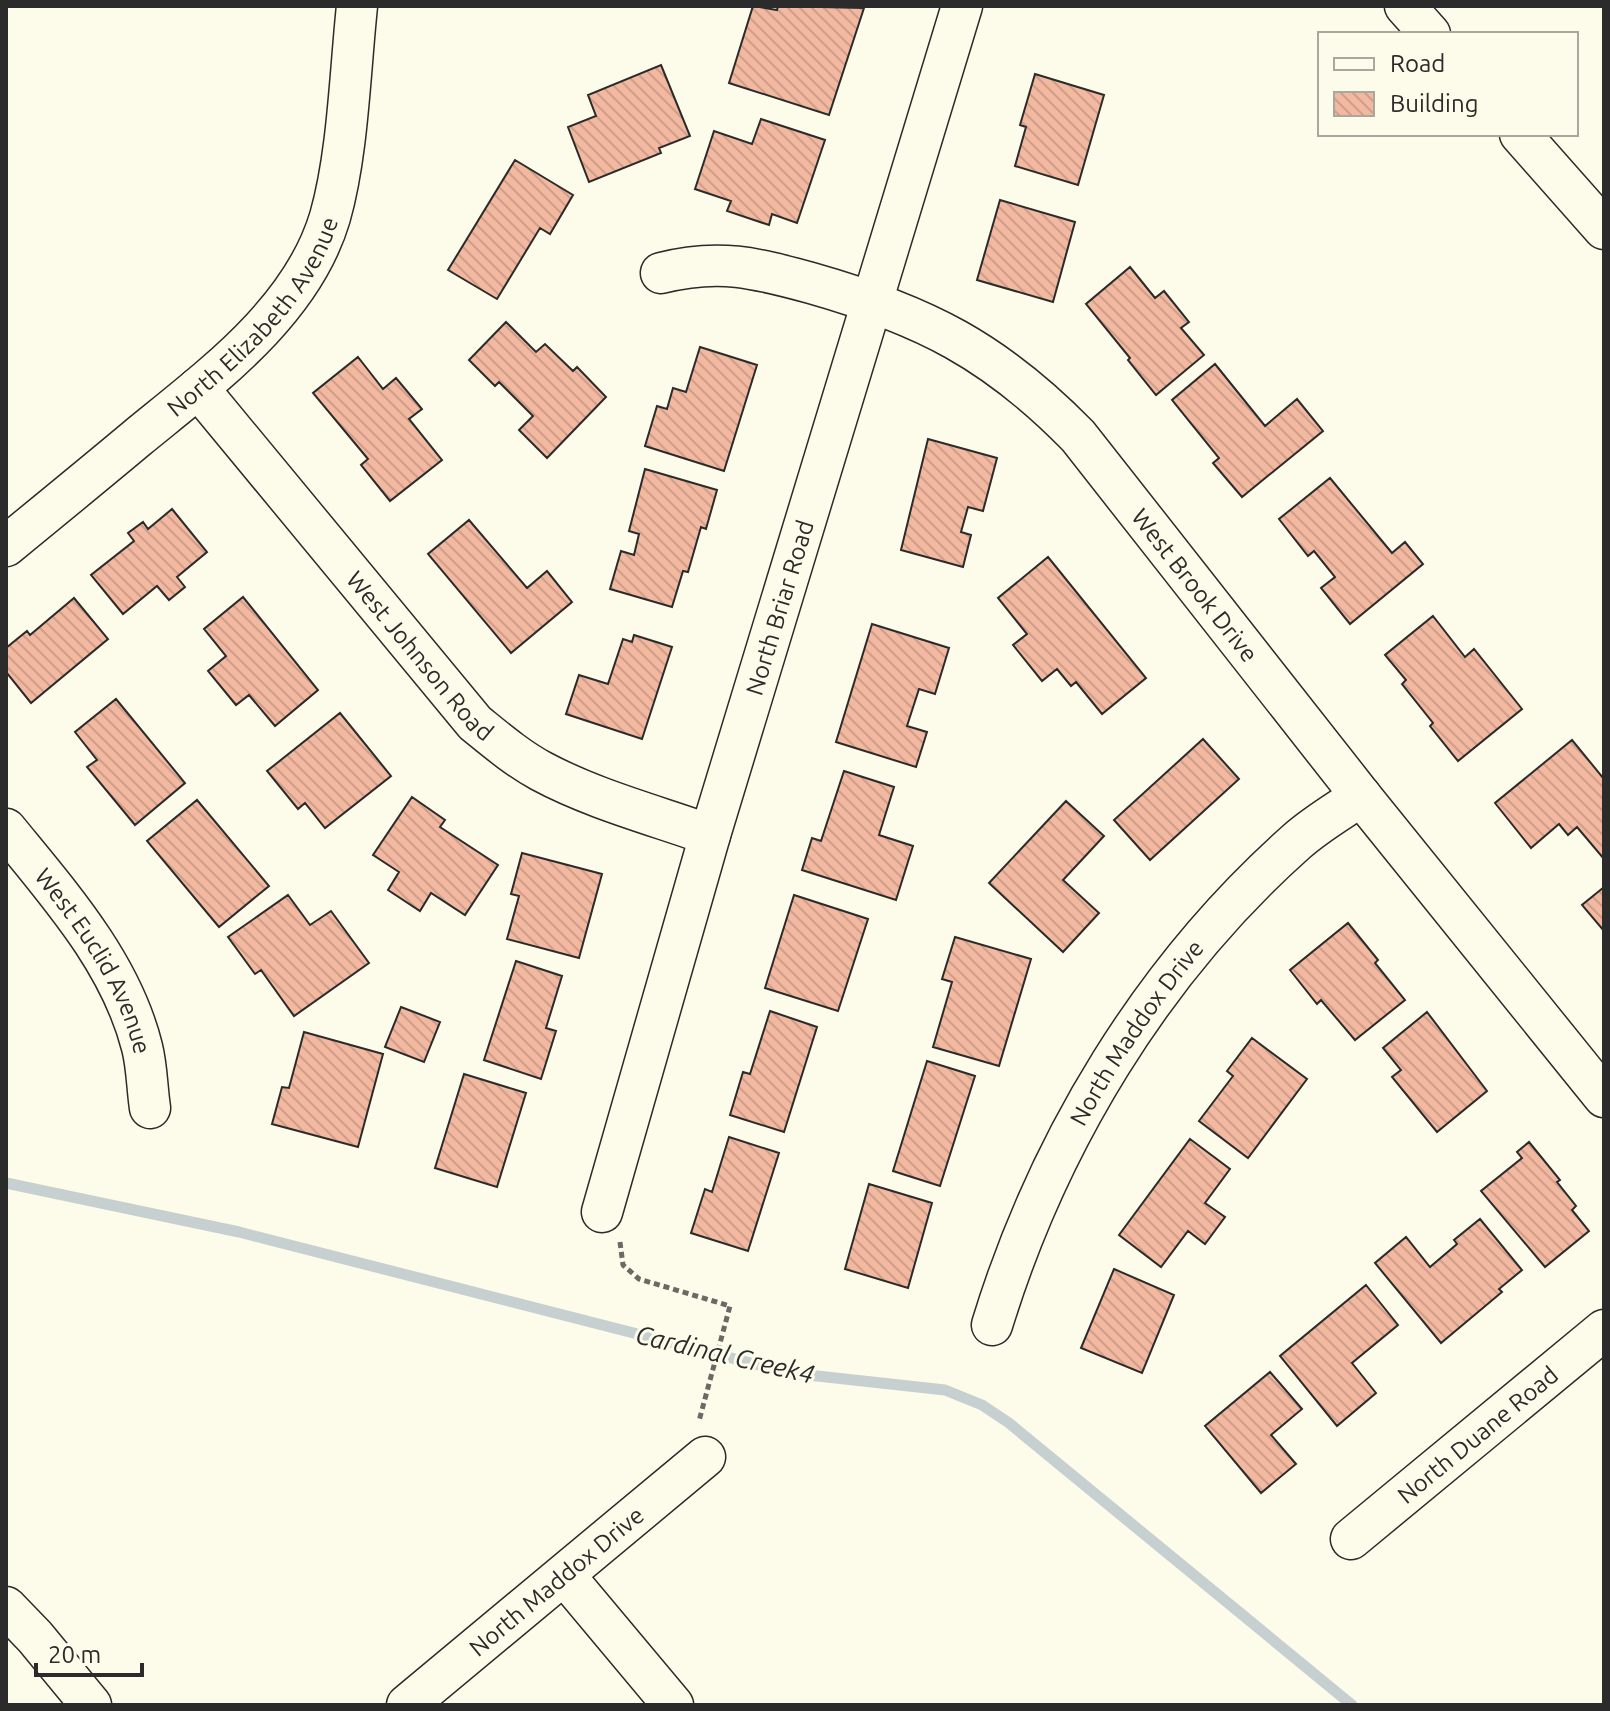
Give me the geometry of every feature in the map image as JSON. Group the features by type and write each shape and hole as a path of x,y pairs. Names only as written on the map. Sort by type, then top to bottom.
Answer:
{"street":[{"name":"North Elizabeth Avenue","path":"6,546 198,388 266,324 296,285 313,258 329,219 338,181 357,6"},
{"name":"North Briar Road","path":"602,1212 710,835 962,6"},
{"path":"1405,6 1428,32"},
{"path":"1522,136 1604,229"},
{"name":"West Brook Drive","path":"661,273 686,267 752,267 872,300 966,344 1041,399 1078,436 1361,796 1604,1097"},
{"name":"West Johnson Road","path":"198,388 475,723 539,770 581,790 710,835"},
{"name":"North Maddox Drive","path":"992,1325 1010,1266 1031,1215 1092,1092 1133,1029 1206,934 1259,877 1298,840 1361,796"},
{"name":"West Euclid Avenue","path":"6,829 90,938 121,989 143,1047 150,1108"},
{"name":"North Duane Road","path":"1351,1539 1604,1330"},
{"name":"North Maddox Drive","path":"407,1705 705,1457"},
{"path":"565,1576 673,1705"},
{"path":"6,1607 91,1705"}],"path":[{"path":"602,1212 617,1225 623,1265 639,1279 730,1306 702,1409"}],"building":[{"path":"753,6 777,10 778,6 864,8 829,115 729,83"},
{"path":"661,65 690,136 659,148 661,153 589,182 568,127 596,116 588,95"},
{"path":"1035,74 1104,95 1078,185 1015,166 1026,127 1020,125"},
{"path":"761,119 825,140 797,223 772,214 769,225 727,211 731,201 695,189 714,131 752,144"},
{"path":"515,160 573,195 550,234 540,228 497,299 448,270"},
{"path":"1000,200 1075,222 1053,302 977,280"},
{"path":"1130,267 1155,298 1164,291 1189,322 1181,328 1204,355 1156,395 1086,304"},
{"path":"506,322 536,352 545,344 573,371 577,367 606,397 547,458 519,430 533,416 499,382 495,386 469,360"},
{"path":"700,347 757,365 724,471 645,446 657,406 667,409 673,388 686,392"},
{"path":"358,357 383,389 396,378 422,409 409,419 442,460 390,501 361,465 368,459 313,393"},
{"path":"1215,364 1265,426 1297,399 1323,431 1242,497 1213,463 1219,458 1172,400"},
{"path":"928,439 997,458 983,511 968,507 961,532 971,535 963,567 901,550"},
{"path":"645,469 717,490 706,529 701,527 688,572 683,571 672,607 610,589 621,551 634,555 639,534 629,531"},
{"path":"1330,478 1392,553 1405,542 1423,564 1350,624 1321,588 1335,577 1314,551 1308,556 1279,519"},
{"path":"172,509 207,552 177,577 185,587 169,600 157,586 123,614 91,575 134,541 128,533 143,522 148,529"},
{"path":"469,520 527,588 547,571 572,602 511,653 428,554"},
{"path":"1048,557 1146,678 1102,714 1076,682 1071,686 1057,669 1042,681 1013,645 1027,634 998,598"},
{"path":"243,597 318,690 275,726 249,695 236,705 208,671 226,656 204,629"},
{"path":"74,598 108,639 31,703 6,672 6,648 27,631 30,635"},
{"path":"1433,616 1465,657 1474,649 1522,709 1458,761 1430,726 1433,723 1402,684 1406,680 1385,655"},
{"path":"872,624 949,648 935,694 919,689 907,726 927,732 916,767 836,742"},
{"path":"634,635 672,647 642,739 566,714 579,675 608,684 623,639 632,642"},
{"path":"116,699 185,783 135,825 87,767 97,760 75,732"},
{"path":"340,713 391,776 325,828 305,803 298,809 267,771"},
{"path":"1203,739 1239,779 1150,860 1114,820"},
{"path":"1572,740 1604,779 1604,859 1577,827 1568,835 1559,824 1531,848 1495,803"},
{"path":"844,771 894,787 879,835 913,846 896,900 802,870 812,838 821,841"},
{"path":"412,797 445,820 440,827 498,865 465,915 431,893 420,911 388,890 399,872 373,855"},
{"path":"197,800 269,886 219,927 147,841"},
{"path":"1066,801 1104,836 1063,880 1099,913 1063,952 989,883"},
{"path":"522,853 602,874 579,958 507,939 519,896 511,894"},
{"path":"1604,887 1604,931 1582,905"},
{"path":"288,895 310,925 331,911 369,963 294,1016 261,970 255,974 228,937"},
{"path":"794,895 868,919 838,1011 765,988"},
{"path":"1348,923 1405,1000 1355,1040 1321,1000 1317,1004 1290,970"},
{"path":"955,937 1031,959 999,1066 933,1047 952,982 942,979"},
{"path":"516,961 562,976 546,1028 556,1031 541,1079 484,1060"},
{"path":"401,1007 440,1022 424,1062 385,1047"},
{"path":"770,1011 817,1027 784,1132 730,1115 743,1072 750,1074"},
{"path":"1427,1012 1487,1091 1437,1132 1392,1077 1401,1070 1383,1048"},
{"path":"304,1032 383,1054 358,1147 272,1124 282,1087 289,1088"},
{"path":"1252,1038 1307,1079 1248,1158 1199,1121 1233,1076 1227,1071"},
{"path":"927,1061 975,1076 940,1186 893,1171"},
{"path":"464,1074 526,1093 497,1187 435,1168"},
{"path":"729,1137 779,1153 748,1251 691,1233 705,1189 712,1192"},
{"path":"1190,1139 1230,1169 1205,1203 1225,1217 1205,1244 1188,1231 1161,1267 1119,1235"},
{"path":"1529,1142 1560,1180 1557,1182 1576,1206 1572,1210 1589,1231 1545,1267 1481,1191 1522,1158 1517,1152"},
{"path":"869,1184 932,1203 908,1288 845,1269"},
{"path":"1480,1219 1522,1270 1499,1289 1502,1292 1441,1343 1375,1263 1406,1237 1430,1267 1457,1244 1454,1240"},
{"path":"1114,1269 1174,1295 1142,1373 1081,1348"},
{"path":"1366,1285 1398,1325 1352,1363 1376,1393 1337,1426 1280,1356"},
{"path":"1270,1372 1302,1409 1271,1435 1296,1464 1261,1493 1205,1426"}],"waterway":[{"name":"Cardinal Creek4","path":"6,1183 239,1232 790,1373 945,1390 982,1405 1009,1423 1352,1705"}]}
